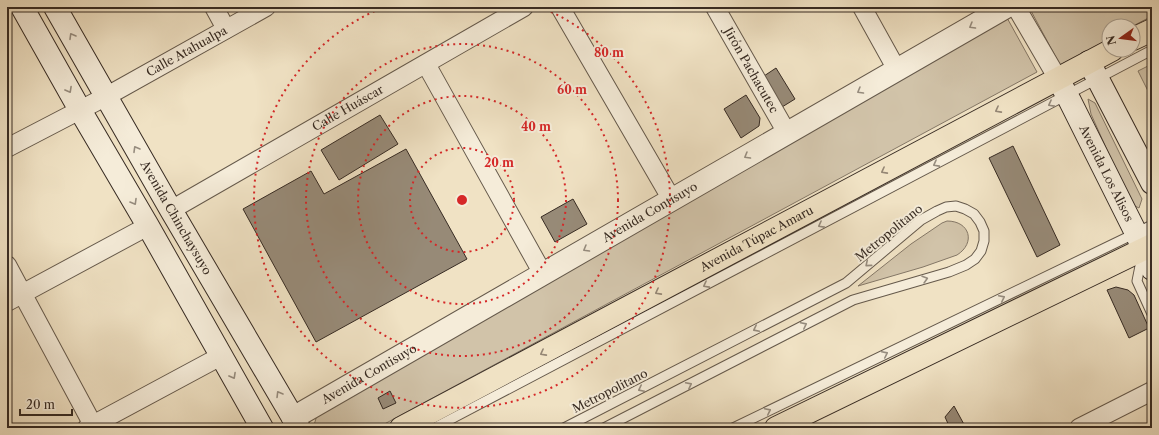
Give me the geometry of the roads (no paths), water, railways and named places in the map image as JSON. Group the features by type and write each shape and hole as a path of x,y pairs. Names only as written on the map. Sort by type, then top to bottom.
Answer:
{"main road":[{"path":"22,7 262,428"},
{"name":"Avenida Chinchaysuyo","path":"56,7 171,210 296,423"},
{"name":"Avenida Contisuyo","path":"296,423 543,274 1006,7"},
{"path":"1141,35 1152,30"},
{"name":"Avenida Túpac Amaru","path":"401,428 1062,87 1093,70 1104,58"},
{"path":"1093,70 1152,183"},
{"name":"Avenida Los Alisos","path":"1062,87 1146,238 1152,269"},
{"path":"776,428 1146,238"},
{"path":"203,324 216,326 232,353 238,358 244,359 255,354"}],"street":[{"path":"214,7 226,29"},
{"name":"Calle Atahualpa","path":"7,148 107,96 266,7"},
{"name":"Calle Huáscar","path":"171,210 524,7"},
{"path":"560,7 672,200"},
{"name":"Jirón Pachacutec","path":"715,7 787,133"},
{"path":"862,7 897,70"},
{"path":"1016,7 1062,87"},
{"path":"426,64 543,274"},
{"path":"15,298 148,226"},
{"path":"7,265 15,298 90,426 221,356"},
{"path":"1080,428 1152,391"}],"lane":[{"path":"1093,70 1152,50"},
{"path":"434,428 1062,87"},
{"name":"Metropolitano","path":"564,428 846,283 922,220 937,211 946,207 956,206 974,214 980,222 984,232 984,241 981,251 975,259 966,265 949,272 853,300 604,428"},
{"path":"1146,238 1138,281 1152,314"},
{"path":"733,428 1146,238"}]}
